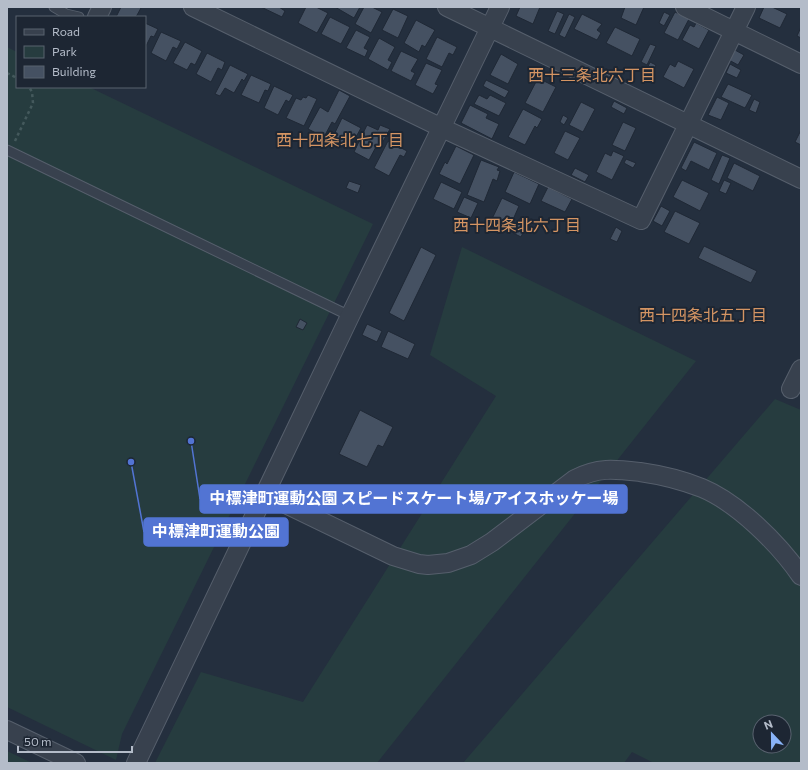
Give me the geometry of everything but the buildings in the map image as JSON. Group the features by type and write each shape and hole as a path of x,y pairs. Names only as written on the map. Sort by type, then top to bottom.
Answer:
{"street":[{"path":"98,16 102,7"},
{"path":"193,7 442,128 642,220 746,7"},
{"path":"447,7 801,179"},
{"path":"136,763 500,7"},
{"path":"685,7 801,64"},
{"path":"791,389 801,369"},
{"path":"265,494 393,556 419,564 428,565 448,563 471,555 492,542 575,479 583,475 605,469 652,474 693,484 724,500 760,529 801,576"},
{"path":"7,730 76,763"}],"lane":[{"path":"54,7 66,14 75,16"},
{"path":"9,150 350,316"}],"path":[{"path":"7,73 16,78"},
{"path":"9,150 33,103 32,92 30,88"}],"green space":[{"path":"7,47 16,52 16,88 91,88 373,224 122,734 116,760 7,707"},
{"path":"462,247 696,361 377,763 155,763 201,672 303,702 496,396 430,355"},
{"path":"775,399 801,410 801,763 654,763 632,752 624,763 463,763"},
{"path":"7,751 32,763 7,763"}],"place":[{"name":"中標津町運動公園 スピードスケート場/アイスホッケー場","path":"191,441"},
{"name":"中標津町運動公園","path":"131,462"}],"district":[{"name":"西十三条北六丁目","path":"592,75"},
{"name":"西十四条北七丁目","path":"340,140"},
{"name":"西十四条北六丁目","path":"517,225"},
{"name":"西十四条北五丁目","path":"703,315"}]}
